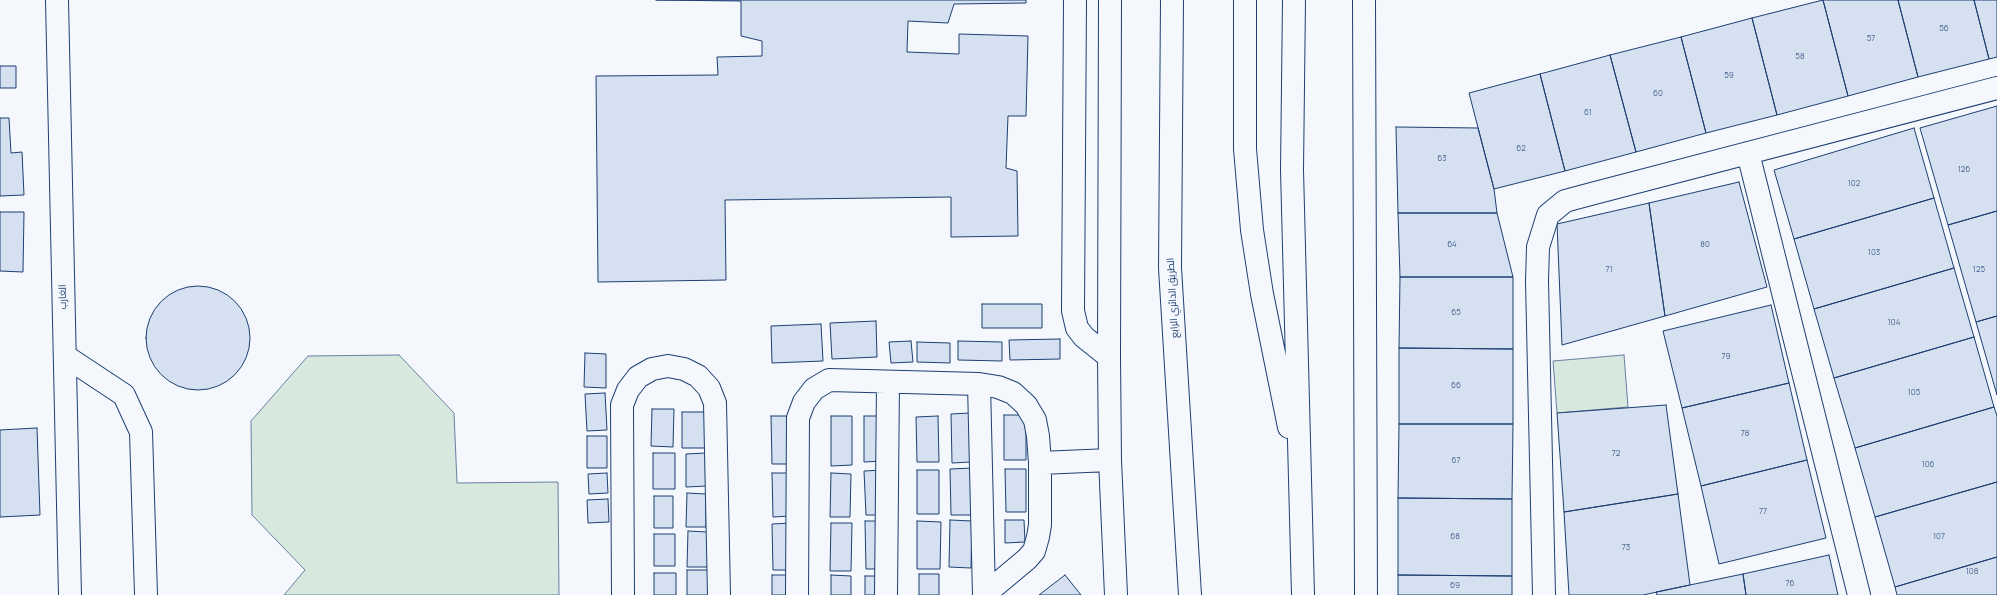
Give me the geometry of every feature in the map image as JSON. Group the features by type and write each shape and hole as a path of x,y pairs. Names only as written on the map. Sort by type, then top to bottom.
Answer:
{"street":[{"name":"الغارب","path":"57,0 70,595"},
{"path":"1075,0 1073,311 1077,328 1084,337 1109,357"},
{"path":"1110,0 1110,460 1116,595"},
{"name":"الطريق الدائري الرابع","path":"1172,0 1170,268 1190,595"},
{"path":"1245,0 1245,149 1252,230 1266,316 1300,475"},
{"path":"1294,0 1292,170 1303,595"},
{"path":"1364,0 1366,595"},
{"path":"1544,595 1537,281 1538,247 1548,215 1565,201 1997,88"},
{"path":"1748,153 1859,595"},
{"path":"64,356 124,395 141,432 146,595"},
{"path":"623,595 622,405 628,390 638,377 652,369 668,366 684,368 698,376 709,388 715,403 719,595"},
{"path":"797,595 798,418 804,402 814,389 829,380 978,384 998,387 1013,393 1026,405 1035,420 1040,463 1040,525 1034,551 1018,568 984,595"},
{"path":"886,595 888,382"},
{"path":"978,384 984,595"},
{"path":"1040,463 1110,460"}],"shaded area":[{"path":"399,355 454,413 457,483 558,482 559,595 284,595 305,570 252,515 251,421 308,356"},
{"path":"1624,355 1628,407 1557,413 1553,361"}],"building":[{"path":"656,0 1026,0 1026,3 954,4 948,23 908,21 907,52 959,54 959,34 1028,36 1026,116 1008,116 1006,168 1017,171 1018,236 951,237 951,197 725,200 726,280 598,282 596,76 718,75 717,57 762,56 762,41 741,36 741,1"},
{"path":"1823,0 1898,0 1918,77 1848,96"},
{"path":"1823,0 1848,96 1777,115 1752,18"},
{"path":"1898,0 1974,0 1989,59 1918,77"},
{"path":"1974,0 1997,0 1997,57 1989,59"},
{"path":"1752,18 1777,115 1706,133 1681,37"},
{"path":"1681,37 1706,133 1636,152 1610,55"},
{"path":"1610,55 1636,152 1565,171 1540,74"},
{"path":"0,66 16,66 16,88 0,88"},
{"path":"1540,74 1565,171 1494,189 1469,93"},
{"path":"1997,106 1997,211 1948,225 1920,128"},
{"path":"0,118 9,118 11,153 22,152 24,195 0,196"},
{"path":"1396,127 1478,128 1494,189 1497,213 1398,213"},
{"path":"1914,128 1934,198 1794,239 1774,170"},
{"path":"1739,182 1767,287 1665,316 1649,203"},
{"path":"1934,198 1954,268 1814,309 1794,239"},
{"path":"1649,203 1665,316 1562,345 1557,224"},
{"path":"1997,211 1997,316 1976,322 1948,225"},
{"path":"0,212 24,212 23,272 0,271"},
{"path":"1398,213 1497,213 1513,277 1400,277"},
{"path":"1954,268 1974,337 1834,378 1814,309"},
{"path":"1400,277 1513,277 1513,349 1399,348"},
{"path":"198,286 218,290 235,301 246,318 250,338 246,358 235,375 218,386 198,390 178,386 161,375 150,358 146,338 150,318 161,301 178,290"},
{"path":"982,304 1042,304 1042,328 982,328"},
{"path":"1771,305 1789,383 1682,408 1663,331"},
{"path":"1997,316 1997,395 1976,322"},
{"path":"876,321 877,357 832,359 830,323"},
{"path":"821,324 823,361 772,363 771,326"},
{"path":"1974,337 1994,407 1855,448 1834,378"},
{"path":"1060,339 1060,359 1010,360 1009,340"},
{"path":"911,341 913,362 891,363 889,342"},
{"path":"958,341 1002,342 1002,361 958,360"},
{"path":"917,342 950,343 950,363 917,362"},
{"path":"1399,348 1513,349 1513,424 1399,424"},
{"path":"585,353 606,354 606,388 584,387"},
{"path":"1789,383 1807,460 1701,486 1682,408"},
{"path":"605,393 607,430 587,431 585,394"},
{"path":"1666,405 1678,494 1564,512 1557,413"},
{"path":"1994,407 1997,416 1997,482 1875,517 1855,448"},
{"path":"652,409 674,409 673,447 651,446"},
{"path":"682,412 706,412 706,448 682,448"},
{"path":"970,413 971,462 952,463 951,414"},
{"path":"1004,415 1026,415 1026,460 1004,460"},
{"path":"771,416 792,416 793,464 772,464"},
{"path":"831,416 852,416 852,465 831,466"},
{"path":"864,416 882,416 883,461 864,462"},
{"path":"938,416 939,462 917,462 916,417"},
{"path":"1399,424 1513,424 1512,499 1398,498"},
{"path":"37,428 40,515 0,517 0,430"},
{"path":"587,436 607,436 607,468 587,468"},
{"path":"653,453 675,453 675,489 653,489"},
{"path":"706,453 707,486 686,487 686,454"},
{"path":"1807,460 1826,538 1719,564 1701,486"},
{"path":"973,468 973,515 951,515 950,469"},
{"path":"1005,469 1026,469 1026,512 1006,512"},
{"path":"883,470 885,515 866,515 864,471"},
{"path":"917,470 939,470 939,514 917,514"},
{"path":"607,473 608,493 589,494 588,474"},
{"path":"772,473 791,473 791,516 773,517"},
{"path":"831,473 851,474 850,517 830,517"},
{"path":"1997,482 1997,557 1895,587 1875,517"},
{"path":"687,493 706,494 706,527 686,527"},
{"path":"1678,494 1690,585 1643,595 1569,595 1564,512"},
{"path":"654,496 673,496 673,528 654,528"},
{"path":"1398,498 1512,499 1512,576 1398,575"},
{"path":"608,499 609,522 588,523 587,500"},
{"path":"950,520 972,521 971,568 949,567"},
{"path":"1005,520 1024,520 1025,542 1005,543"},
{"path":"865,521 884,521 884,569 866,569"},
{"path":"917,521 941,522 940,569 917,569"},
{"path":"792,523 792,570 773,570 772,524"},
{"path":"831,523 852,523 851,571 830,571"},
{"path":"688,531 708,532 708,567 687,567"},
{"path":"654,534 675,534 675,566 654,566"},
{"path":"1829,555 1838,595 1746,595 1743,574"},
{"path":"1997,557 1997,595 1897,595 1895,587"},
{"path":"687,570 708,570 708,595 687,595"},
{"path":"654,573 676,573 676,595 654,595"},
{"path":"919,574 939,574 939,595 919,595"},
{"path":"1743,574 1746,595 1657,595 1656,592"},
{"path":"772,575 793,575 793,595 772,595"},
{"path":"831,575 851,576 851,595 831,595"},
{"path":"1065,575 1081,595 1039,595"},
{"path":"1398,575 1512,576 1512,595 1398,595"},
{"path":"865,576 886,576 885,595 865,595"}]}
